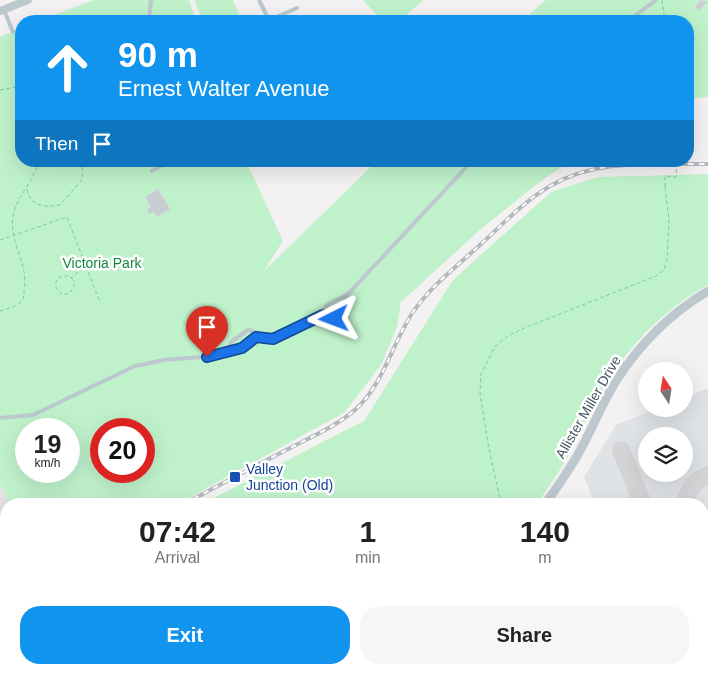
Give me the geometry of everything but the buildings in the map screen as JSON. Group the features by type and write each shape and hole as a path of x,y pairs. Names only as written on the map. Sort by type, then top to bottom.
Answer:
{"street":[{"path":"0,1 2,11 28,0"},
{"name":"Allister Miller Drive","path":"549,498 577,456 598,413 632,358 662,325 708,291"}],"lane":[{"path":"149,15 151,0"},
{"path":"259,0 266,15"},
{"path":"636,15 656,0"},
{"path":"283,15 297,8"},
{"path":"2,11 13,32"},
{"path":"152,171 159,167"},
{"path":"323,315 327,304 346,296 466,167"},
{"path":"323,315 329,320 337,318 343,311 346,296"},
{"path":"256,336 273,339 323,315"},
{"path":"231,352 230,344 245,332 254,330 256,336"},
{"path":"0,418 33,415 135,366 164,360 207,357 231,352 249,344 256,336"}],"path":[{"path":"662,0 664,15"},
{"path":"0,90 15,87"},
{"path":"0,311 19,304 24,297 26,274 13,236 12,226 14,212 37,167"},
{"path":"26,188 29,198 35,204 61,205 81,181 83,172 82,167"},
{"path":"500,498 488,444 480,393 481,374 494,346 522,329 656,276 664,270 669,231 665,176 676,176 677,167"},
{"path":"0,240 67,217 100,302"},
{"path":"72,278 86,265"},
{"path":"62,276 72,278 74,288 68,294 61,294 56,288 56,281 62,276"}],"shaded area":[{"path":"708,388 708,498 593,498 584,477 616,425 638,416 638,418 692,418 693,394"},
{"path":"0,484 7,498 0,498"}],"green space":[{"path":"93,0 189,0 194,15 54,15"},
{"path":"194,0 233,0 239,15 200,15"},
{"path":"363,0 424,0 406,15 377,15"},
{"path":"545,0 708,0 708,97 694,98 694,15 529,15"},
{"name":"Victoria Park","path":"15,31 15,167 249,167 283,241 263,272 371,167 562,167 541,181 482,228 401,302 397,327 381,365 345,412 189,498 7,498 0,484 0,37"},
{"path":"708,174 708,285 678,304 650,328 615,370 594,404 564,463 541,498 214,498 364,421 453,280 551,192 598,177"}],"taxiway":[{"path":"621,450 641,498"},
{"path":"686,498 692,487 708,475"}],"railway":[{"path":"694,164 708,164"},
{"path":"195,498 326,429 356,409 381,376 413,312 445,277 514,213 542,191 570,176 589,170 609,167"}],"place":[{"name":"Valley Junction (Old)","path":"235,477"}],"route":[{"path":"207,357 242,348 256,337 273,339 323,315 326,319 334,319"}]}
